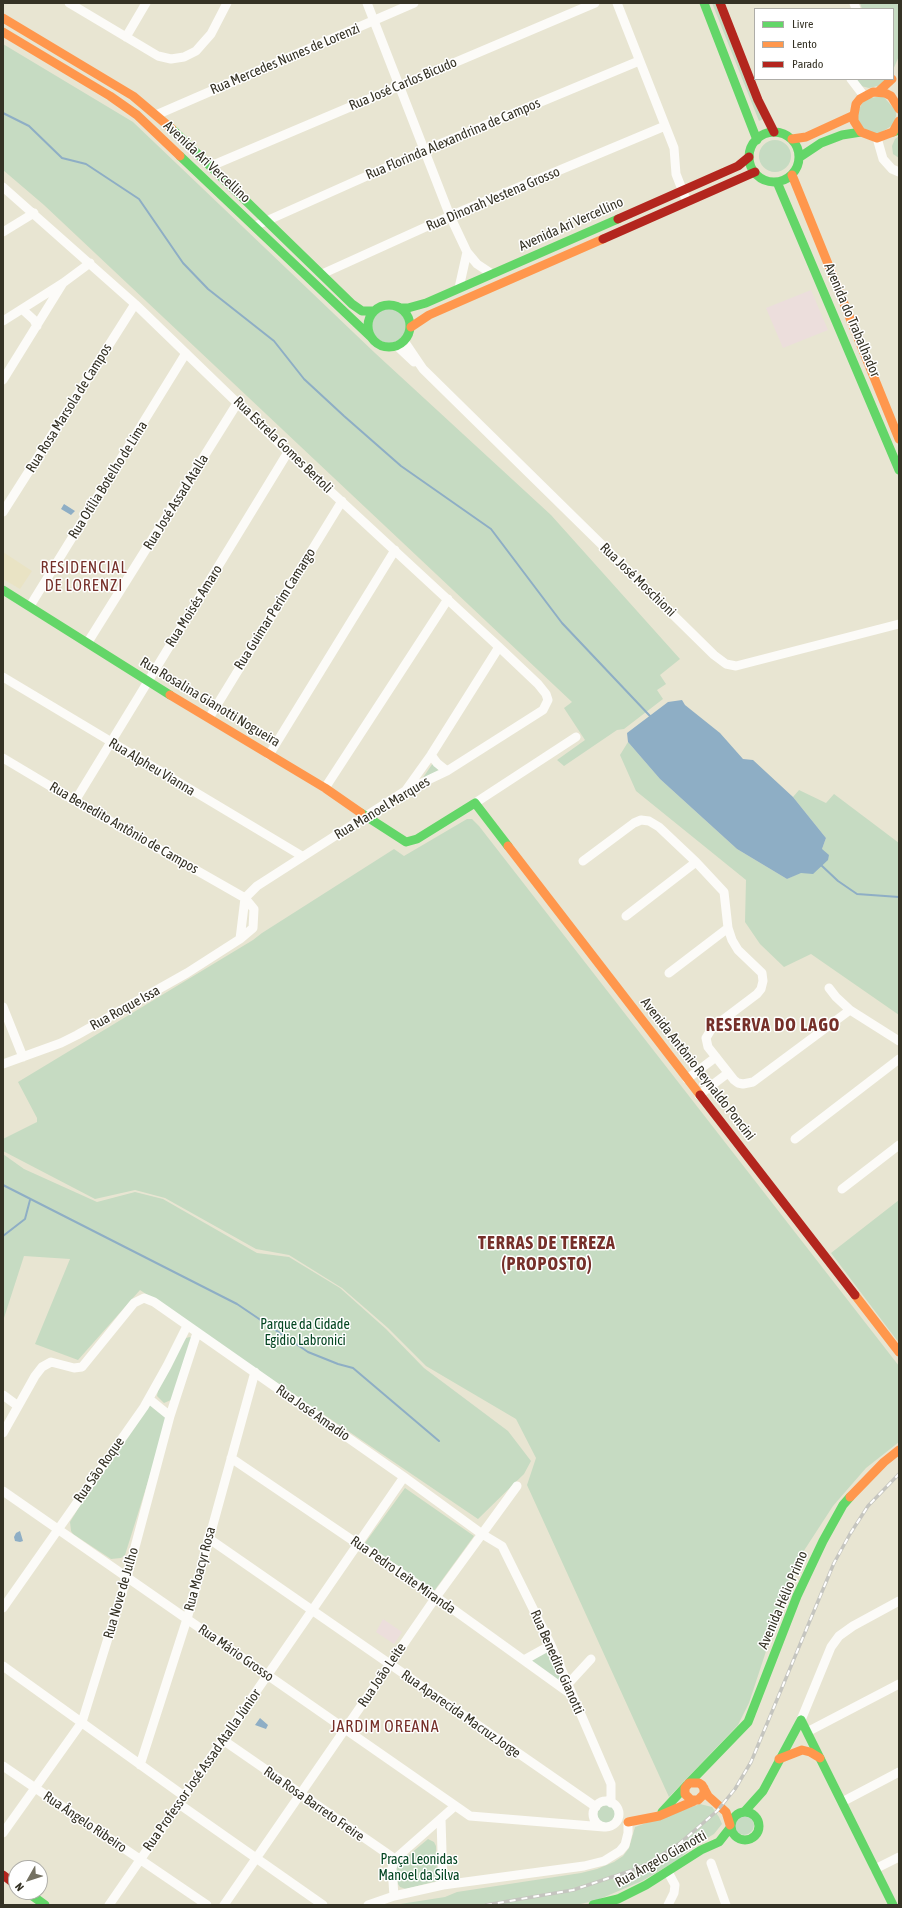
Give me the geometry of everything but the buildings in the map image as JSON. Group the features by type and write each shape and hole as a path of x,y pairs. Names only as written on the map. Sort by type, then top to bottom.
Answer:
{"main road":[{"path":"704,3 757,140"},
{"path":"720,3 758,100 774,132"},
{"name":"Avenida Ari Vercellino","path":"3,18 117,85 156,115 211,166 358,309 367,312 374,311"},
{"name":"Avenida Ari Vercellino","path":"3,32 110,96 146,123 372,338"},
{"path":"890,80 878,92 864,96 856,104 854,121 861,132 877,138 896,131 899,121"},
{"path":"110,96 117,85"},
{"path":"878,92 891,96 899,109"},
{"path":"792,140 806,137 854,115"},
{"path":"800,157 798,148 792,140 784,134 774,132 768,133 757,140 750,151 749,157 754,172 767,181 777,182 792,175 800,157 822,143 842,135 861,132"},
{"name":"Avenida Ari Vercellino","path":"401,308 426,304 459,288 738,166 749,157"},
{"name":"Avenida Ari Vercellino","path":"411,327 429,315 754,172"},
{"path":"792,175 899,439"},
{"name":"Avenida do Trabalhador","path":"777,182 825,292 899,470"},
{"path":"387,305 401,308 410,320 411,327 408,337 401,344 386,347 380,345 372,338 368,327 374,311 387,305"},
{"name":"Rua Rosalina Gianotti Nogueira","path":"3,590 148,681 325,788 406,842 417,839 475,804"},
{"name":"Avenida Antônio Reynaldo Poncini","path":"475,804 899,1352"},
{"name":"Avenida Hélio Primo","path":"659,1816 748,1722 756,1705 797,1596 833,1522 844,1505 863,1483 884,1462 899,1450"},
{"path":"801,1720 893,1905"},
{"path":"730,1826 733,1817 743,1812 763,1791 801,1720"},
{"path":"779,1759 802,1750 810,1752 820,1758"},
{"path":"628,1822 659,1816 696,1801 704,1794 704,1769"},
{"path":"713,1800 696,1801 688,1799 685,1794 688,1784 696,1782 703,1787 713,1800 726,1812 734,1836 740,1840 750,1840 759,1829 758,1821 762,1808 763,1791"},
{"path":"726,1812 743,1812 752,1814 758,1821"},
{"name":"Rua Ângelo Gianotti","path":"719,1842 730,1826"},
{"name":"Rua Ângelo Gianotti","path":"593,1905 618,1899 668,1872 701,1850 719,1842 740,1840"}],"street":[{"path":"69,3 158,56 171,59 184,57 196,51 211,34 227,3"},
{"path":"126,37 146,3"},
{"name":"Rua Mercedes Nunes de Lorenzi","path":"156,115 374,21 412,3"},
{"name":"Rua José Carlos Bicudo","path":"211,166 398,85 595,3"},
{"path":"617,3 674,148 676,174 687,202"},
{"path":"370,4 374,21 398,85 450,216 467,252 477,264 492,274"},
{"name":"Rua Florinda Alexandrina de Campos","path":"255,226 423,151 639,61"},
{"path":"852,80 864,96"},
{"name":"Rua Dinorah Vestena Grosso","path":"322,274 450,216 665,126"},
{"path":"877,138 883,159 892,169 899,172"},
{"name":"Rua Estrela Gomes Bertoli","path":"3,188 34,213 135,304 288,452 538,684 546,694 548,700 543,710"},
{"path":"3,232 34,213"},
{"path":"459,288 467,252"},
{"path":"3,321 90,264"},
{"path":"3,380 63,283"},
{"name":"Rua Rosa Marsola de Campos","path":"3,512 135,304"},
{"path":"22,309 34,320 37,326"},
{"name":"Rua José Moschioni","path":"401,344 423,369 714,655 726,664 736,666 899,624"},
{"name":"Rua Otília Botelho de Lima","path":"30,606 186,353"},
{"name":"Rua José Assad Atalla","path":"88,642 238,402"},
{"name":"Rua Moisés Amaro","path":"75,801 288,452"},
{"name":"Rua Guimar Perim Camargo","path":"209,718 342,501"},
{"path":"269,754 395,550"},
{"path":"325,788 448,599"},
{"path":"405,791 431,755 499,647"},
{"name":"Rua Alpheu Vianna","path":"3,677 302,856"},
{"name":"Rua Manoel Marques","path":"245,898 257,886 405,791 446,771 543,710"},
{"path":"475,804 576,737"},
{"path":"431,755 446,771"},
{"name":"Rua Benedito Antônio de Campos","path":"3,758 245,898"},
{"path":"583,861 634,823 641,820 649,821 659,827 696,862 724,892 728,928 732,940 738,950 762,973 763,981 761,989 757,994 712,1028 706,1038 708,1048 734,1080 743,1084 753,1082 850,1010"},
{"path":"626,916 696,862"},
{"name":"Rua Roque Issa","path":"3,1064 61,1043 78,1035 187,973 240,939 245,898"},
{"path":"669,973 728,928"},
{"path":"830,988 836,997 850,1010 899,1042"},
{"path":"3,1007 23,1057"},
{"path":"687,1079 716,1057"},
{"path":"795,1138 899,1058"},
{"path":"699,1095 728,1073"},
{"path":"842,1189 899,1145"},
{"name":"Rua José Amadio","path":"18,1406 38,1371 51,1362 74,1368 82,1367 86,1364 134,1303 141,1299 150,1300 255,1372 482,1534"},
{"name":"Rua São Roque","path":"3,1608 149,1399 186,1326"},
{"name":"Rua Nove de Julho","path":"3,1833 34,1787 82,1722 127,1577 170,1416 197,1333"},
{"name":"Rua Moacyr Rosa","path":"140,1765 187,1619 208,1538 255,1372"},
{"path":"3,1395 18,1406 3,1433"},
{"path":"149,1399 170,1416"},
{"name":"Rua Pedro Leite Miranda","path":"231,1458 436,1597 573,1696"},
{"name":"Rua Professor José Assad Atalla Júnior","path":"109,1905 404,1478"},
{"name":"Rua João Leite","path":"224,1905 389,1664 517,1486"},
{"name":"Rua Mário Grosso","path":"3,1491 470,1816 579,1824"},
{"name":"Rua Benedito Gianotti","path":"482,1534 499,1543 503,1548 551,1645 611,1784 611,1803"},
{"name":"Rua Aparecida Macruz Jorge","path":"208,1538 595,1810"},
{"path":"801,1720 831,1647 839,1636 853,1626 899,1601"},
{"path":"524,1660 551,1645"},
{"path":"568,1684 591,1659"},
{"path":"3,1666 140,1765 256,1858 323,1905"},
{"path":"807,1732 899,1684"},
{"name":"Rua Rosa Barreto Freire","path":"223,1740 395,1859"},
{"name":"Rua Ângelo Ribeiro","path":"3,1766 207,1905"},
{"path":"842,1802 899,1772"},
{"path":"368,1905 394,1896 443,1885 577,1867 604,1861 620,1851 625,1844 628,1834 628,1822 615,1805 611,1803 604,1802 579,1824"},
{"path":"394,1896 392,1868 395,1859 455,1806"},
{"path":"595,1810 597,1823 607,1826 618,1820 619,1812"},
{"path":"441,1819 443,1885"},
{"path":"579,1824 607,1826 628,1822"},
{"path":"875,1869 899,1857"},
{"path":"711,1863 726,1905"},
{"path":"668,1872 675,1886 674,1893 668,1905"}],"shaded area":[{"path":"811,290 828,330 783,348 766,308"},
{"path":"3,552 32,571 20,589 3,579"},
{"path":"383,1619 402,1632 394,1644 376,1632"}],"green space":[{"path":"712,3 715,3 763,119 759,121"},
{"path":"860,3 897,3 899,8 899,56 894,68 894,8 862,8"},
{"path":"3,44 133,122 375,353 551,515 680,659 660,675 666,684 657,690 663,699 624,729 617,730 564,766 557,760 585,740 564,708 572,702 44,205 3,170"},
{"path":"857,80 886,80 882,85 869,88 861,86"},
{"path":"883,96 896,111 896,116 893,125 877,135 859,126 856,116 864,99"},
{"path":"899,136 899,158 893,154 892,146 895,139"},
{"path":"772,140 778,140 788,147 791,156 790,162 784,169 778,172 772,172 762,165 759,159 759,153 766,143"},
{"path":"386,309 392,309 396,310 403,316 406,326 405,333 399,340 392,343 386,343 382,342 375,336 372,329 372,323 373,319 379,312"},
{"path":"628,742 660,779 737,849 787,879 801,872 822,849 826,838 793,797 799,790 826,803 834,794 899,843 899,1015 811,954 784,967 760,944 745,922 746,880 636,791 620,755"},
{"path":"433,763 440,772 420,782"},
{"path":"467,819 472,819 479,826 899,1366 899,1442 866,1468 833,1506 794,1566 749,1703 738,1725 669,1797 527,1485 536,1458 516,1419 426,1366 388,1328 342,1288 289,1255 256,1249 165,1198 135,1190 95,1199 3,1151 3,1139 37,1122 37,1118 18,1082 253,940 394,849 404,856"},
{"name":"Parque da Cidade Egidio Labronici","path":"3,1154 24,1169 97,1202 135,1192 163,1199 257,1253 289,1257 340,1288 386,1329 424,1368 508,1431 531,1461 524,1474 478,1519 140,1290 78,1360 35,1344 70,1259 24,1256 3,1321"},
{"path":"899,1200 899,1343 831,1253"},
{"path":"190,1337 193,1339 171,1400 164,1403 157,1396 158,1390 183,1342 186,1338"},
{"path":"151,1404 166,1418 155,1459 125,1555 121,1558 111,1559 73,1534 71,1531 70,1522 107,1461"},
{"path":"405,1488 474,1536 434,1591 365,1543"},
{"path":"549,1649 566,1687 529,1660"},
{"path":"700,1804 712,1807 719,1817 722,1824 714,1834 694,1846 678,1860 642,1881 595,1901 575,1905 394,1905 445,1897 457,1892 581,1873 597,1869 614,1862 623,1856 629,1848 635,1827"},
{"path":"607,1805 614,1808 617,1815 614,1822 607,1825 600,1822 597,1815 600,1808"},
{"path":"740,1815 748,1815 754,1821 754,1829 748,1835 740,1835 734,1829 734,1821"},
{"name":"Praça Leonidas Manoel da Silva","path":"428,1839 434,1842 436,1846 437,1881 406,1889 400,1887 398,1884 396,1869 397,1865"}],"water":[{"path":"64,504 75,511 71,515 61,509"},
{"path":"682,700 685,705 720,733 743,759 753,760 793,797 826,838 822,849 829,855 828,860 813,874 801,873 787,879 737,849 660,779 628,742 627,733 668,702"},
{"path":"20,1531 23,1541 15,1541 14,1537 16,1533"},
{"path":"260,1718 268,1725 266,1729 255,1725"}],"waterway":[{"path":"3,113 29,126 62,158 86,164 139,199 183,263 208,289 274,341 304,379 401,466 491,529 562,623 650,716"},
{"path":"821,865 838,881 857,894 899,897"},
{"path":"3,1185 237,1304 308,1352 338,1364 353,1368 439,1441"},
{"path":"3,1236 25,1219 30,1200"}],"railway":[{"path":"486,1905 573,1890 633,1870 649,1863 680,1843 717,1811 735,1789 751,1762 834,1563 868,1506 899,1474"}],"traffic: fast":[{"path":"704,3 757,140"},
{"path":"172,129 352,304 362,311 374,311"},
{"path":"893,132 899,130"},
{"path":"774,132 788,136 795,143 799,157 795,171 788,178 774,182 760,178 753,171 749,157 753,143 760,136 774,132"},
{"path":"800,157 821,143 842,135 861,132"},
{"path":"180,156 372,338"},
{"path":"777,182 899,470"},
{"path":"401,308 408,308 426,303 618,219"},
{"path":"385,305 393,305 401,308 407,314 410,326 407,338 401,344 393,347 385,347 377,344 371,338 368,330 368,322 371,314 377,308 385,305"},
{"path":"3,590 170,695"},
{"path":"361,813 406,842 417,839 475,803 508,846"},
{"path":"689,1783 748,1722 797,1596 823,1541 843,1505 850,1497"},
{"path":"801,1720 893,1905"},
{"path":"745,1811 763,1791 801,1720"},
{"path":"662,1812 687,1785"},
{"path":"745,1812 751,1813 755,1816 758,1820 759,1826 758,1832 755,1836 751,1839 745,1840 739,1839 735,1836 732,1832 731,1826 732,1820 735,1816 739,1813 745,1812"},
{"path":"593,1905 618,1899 646,1885 701,1850 719,1842 730,1828"},
{"path":"38,1900 45,1905"}],"traffic: slow":[{"path":"3,18 133,96 172,129"},
{"path":"3,32 110,96 137,115 180,156"},
{"path":"878,92 891,80"},
{"path":"899,109 891,96 885,93 873,92 860,99 856,104 854,115 854,121 861,132 877,138 893,132 899,121"},
{"path":"792,139 806,137 854,115"},
{"path":"792,175 899,439"},
{"path":"411,327 429,315 603,239"},
{"path":"170,695 325,788 361,813"},
{"path":"508,846 700,1095"},
{"path":"855,1295 899,1352"},
{"path":"850,1497 884,1462 899,1450"},
{"path":"779,1759 802,1750 810,1752 820,1758"},
{"path":"704,1788 704,1794 698,1800 691,1800 685,1794 685,1788 689,1783 699,1783 702,1785 708,1796 726,1812 730,1825"},
{"path":"628,1822 659,1816 694,1801"}],"traffic: jam":[{"path":"720,3 758,100 774,132"},
{"path":"618,219 738,166 749,157"},
{"path":"603,239 755,172"},
{"path":"700,1095 855,1295"},
{"path":"3,1875 8,1879"}],"district":[{"name":"RESIDENCIAL DE LORENZI","path":"84,577"},
{"name":"RESERVA DO LAGO","path":"773,1025"},
{"name":"TERRAS DE TEREZA (PROPOSTO)","path":"547,1253"},
{"name":"JARDIM OREANA","path":"385,1727"}]}
